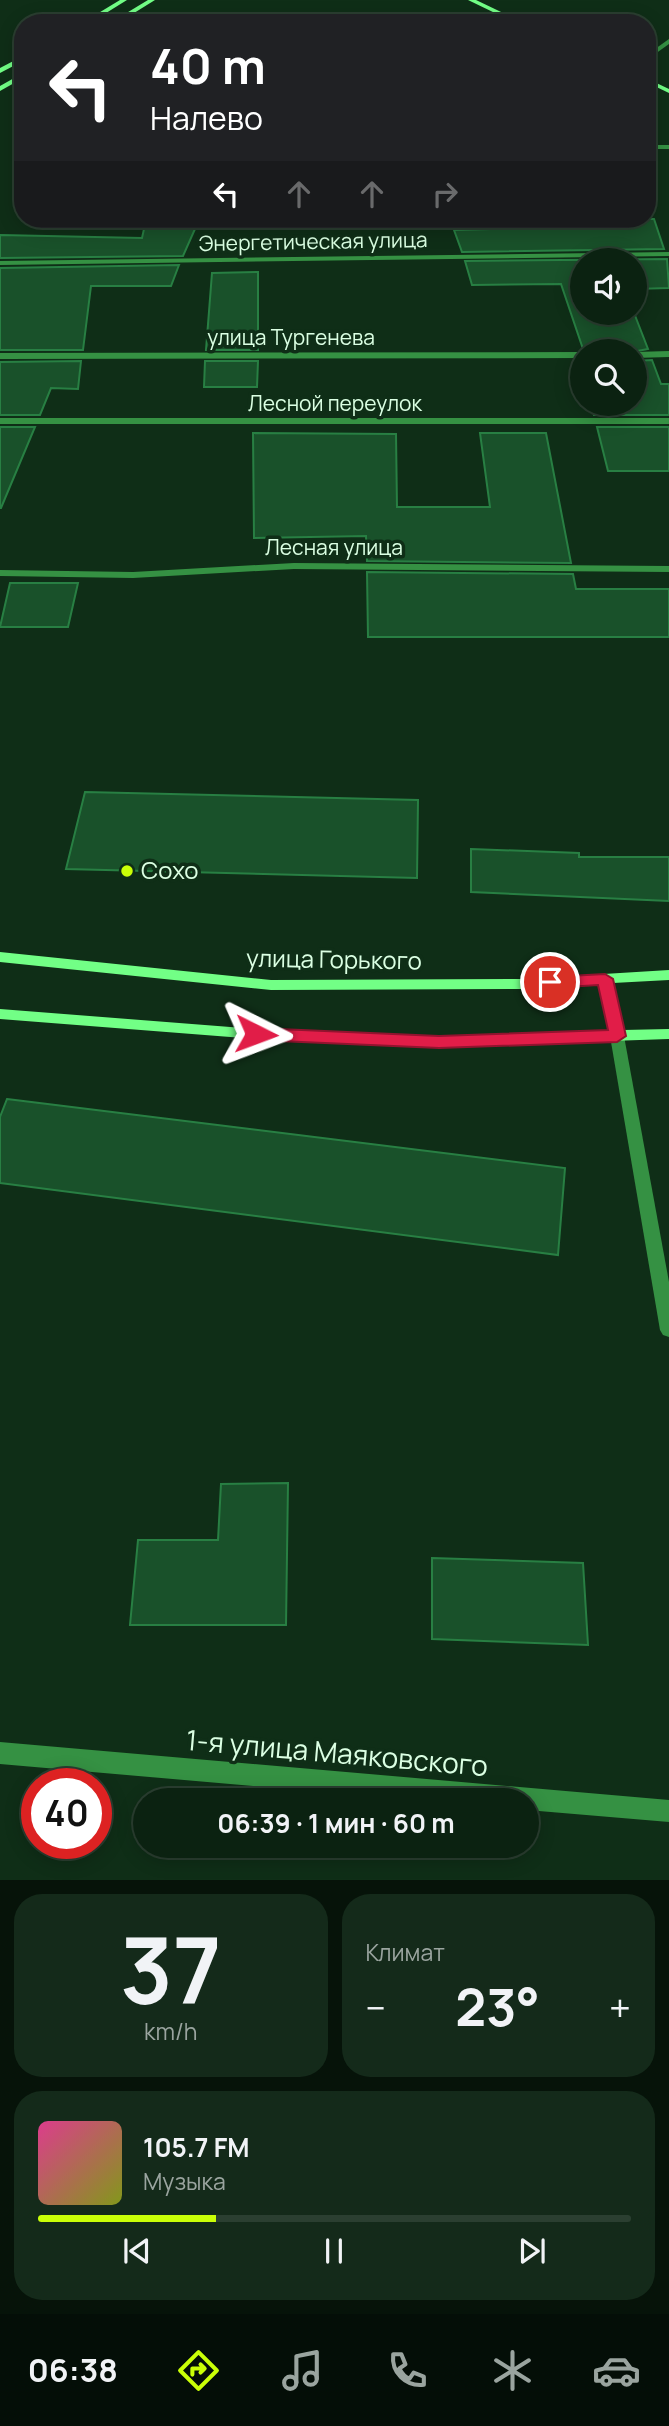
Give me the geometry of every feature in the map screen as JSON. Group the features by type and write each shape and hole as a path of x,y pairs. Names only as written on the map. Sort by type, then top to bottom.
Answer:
{"street":[{"path":"100,14 124,0"},
{"path":"128,14 152,0"},
{"path":"471,0 501,14"},
{"name":"Энергетическая улица","path":"0,263 669,254"},
{"path":"647,355 669,354"},
{"name":"улица Тургенева","path":"0,356 570,355"},
{"name":"Лесной переулок","path":"0,421 669,421"},
{"name":"Лесная улица","path":"0,573 133,575 294,566 669,569"},
{"name":"улица Горького","path":"0,957 271,985 522,984 669,975"},
{"path":"605,979 669,1330"},
{"path":"0,1014 256,1034 439,1042 669,1034"},
{"name":"1-я улица Маяковского","path":"0,1753 669,1811"}],"building":[{"path":"656,225 664,249 570,248 570,250 462,252 454,230 656,228"},
{"path":"144,229 195,229 183,256 0,258 0,235 142,238"},
{"path":"647,259 667,259 669,288 647,289"},
{"path":"570,260 570,311 561,284 472,285 465,261"},
{"path":"179,265 171,286 91,286 83,350 0,350 0,268"},
{"path":"258,272 258,350 206,350 212,273"},
{"path":"575,325 639,325 644,339 580,339"},
{"path":"647,360 652,360 661,384 669,384 669,415 647,415"},
{"path":"81,361 78,389 51,388 40,415 0,415 0,362"},
{"path":"205,361 258,361 257,387 204,387"},
{"path":"0,427 35,427 1,508 0,508"},
{"path":"597,427 669,427 669,471 608,471"},
{"path":"253,433 396,434 397,507 490,507 480,433 546,433 571,563 367,561 366,536 254,538"},
{"path":"367,572 573,574 576,589 669,589 669,637 368,637"},
{"path":"10,583 78,583 68,627 0,627"},
{"path":"85,792 418,800 417,878 66,869"},
{"path":"471,849 579,853 579,857 669,857 669,901 471,892"},
{"path":"7,1099 565,1168 558,1255 0,1183 0,1117"},
{"path":"288,1483 286,1625 130,1625 138,1540 218,1540 221,1484"},
{"path":"432,1558 583,1563 588,1645 432,1639"}],"place":[{"name":"Сохо","path":"127,871"}],"route":[{"path":"256,1034 439,1042 617,1036 605,979 550,982"}]}
